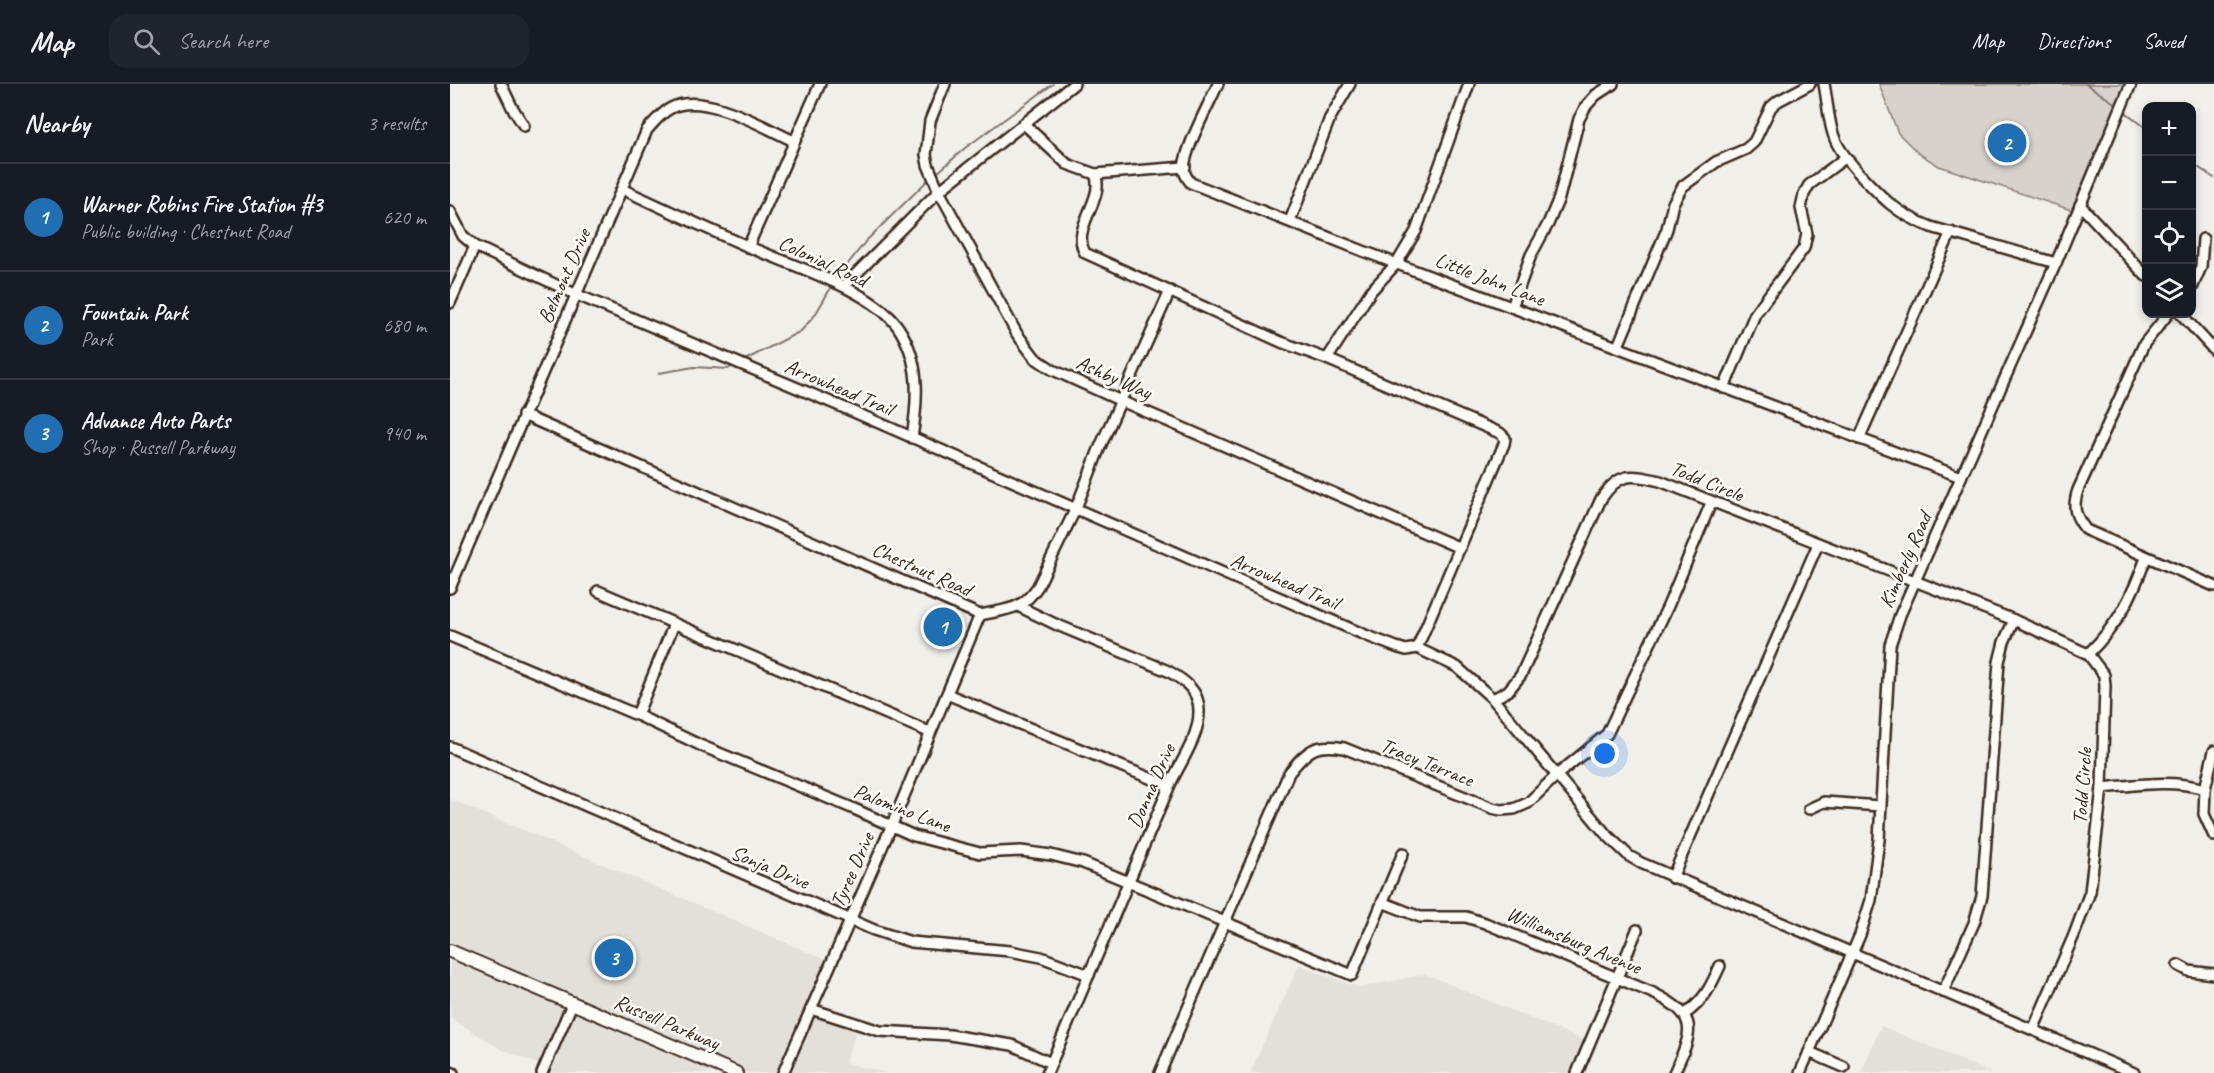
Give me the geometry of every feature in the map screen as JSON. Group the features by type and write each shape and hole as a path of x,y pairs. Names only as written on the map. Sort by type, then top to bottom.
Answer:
{"main road":[{"name":"Russell Parkway","path":"450,951 736,1073"}],"street":[{"path":"501,84 524,126"},
{"path":"748,247 819,84"},
{"name":"Ashby Way","path":"945,84 930,121 926,139 928,165 939,191 1017,334 1035,358 1053,370 1121,401 1460,548"},
{"path":"844,286 939,191 1074,84"},
{"path":"1024,124 1067,164 1095,174 1185,167 1188,152 1218,84"},
{"path":"1290,221 1330,118 1350,84"},
{"path":"1327,359 1371,291 1398,263 1416,231 1469,84"},
{"path":"1512,307 1531,255 1559,198 1579,119 1591,100 1613,84"},
{"path":"1618,346 1667,229 1673,203 1683,186 1716,162 1746,149 1754,142 1771,107 1810,84"},
{"path":"1824,84 1832,129 1845,158 1875,192 1894,209 1912,220 2056,263"},
{"name":"Kimberly Road","path":"1800,1073 1852,952 1871,900 1879,840 1890,645 1900,615 2056,263 2131,84"},
{"name":"Belmont Drive","path":"450,588 647,130 659,116 671,108 683,104 703,104 723,110 794,141"},
{"path":"1724,388 1755,314 1804,248 1807,234 1801,208 1803,194 1809,185 1845,158"},
{"name":"Little John Lane","path":"1185,167 1185,177 1191,183 1237,203 1290,221 1363,251 1961,477"},
{"path":"1095,174 1097,187 1081,237 1085,253 1281,342 1327,359 1500,434 1504,438 1504,444 1417,648 1457,667 1493,699 1558,774 1592,818 1629,856 1672,878 1852,952 2134,1073"},
{"name":"Colonial Road","path":"622,189 748,247 844,286 886,315 897,326 904,339 916,374 917,391 912,438"},
{"path":"2080,205 2142,272"},
{"name":"Arrowhead Trail","path":"450,211 463,236 475,246 575,294 1076,508 1365,635 1406,650 1417,648"},
{"path":"1858,439 1951,232"},
{"path":"2196,279 2201,267 2203,239"},
{"path":"450,303 475,246"},
{"path":"1020,607 1031,597 1038,586 1076,508 1170,291"},
{"path":"2165,318 2144,344 2078,490 2074,510 2086,530 2214,586"},
{"path":"2185,318 2214,350"},
{"name":"Chestnut Road","path":"523,415 980,615 1020,607"},
{"name":"Todd Circle","path":"1493,699 1508,691 1521,675 1534,651 1587,527 1611,485 1622,477 1639,476 1659,481 1916,581 2088,654 2104,675 2105,686 2102,788 2090,892 2033,1030"},
{"name":"Tracy Terrace","path":"1160,1073 1290,773 1302,757 1315,748 1331,746 1344,748 1501,810 1514,809 1528,803 1558,774 1607,734 1668,606 1711,503"},
{"path":"1672,878 1818,544"},
{"path":"2088,654 2120,617 2133,595 2146,558"},
{"path":"598,591 929,732"},
{"name":"Donna Drive","path":"1020,607 1168,671 1193,689 1200,709 1198,725 1169,786 1047,1073"},
{"name":"Tyree Drive","path":"783,1073 891,827 980,615"},
{"path":"1943,992 1974,923 1982,897 1999,662 2004,642 2014,621"},
{"path":"637,715 674,624"},
{"name":"Palomino Lane","path":"450,636 637,715 702,746 852,808 891,827 946,846 980,853 1021,851 1083,863 1352,975 1382,902"},
{"path":"947,694 1169,786"},
{"name":"Sonja Drive","path":"450,747 849,921 910,942 1010,951 1041,957 1089,975"},
{"path":"2214,751 2205,789 2204,814 2214,836"},
{"path":"2102,788 2169,782 2187,783 2205,789"},
{"path":"1809,809 1824,802 1880,806"},
{"path":"1382,902 1403,853"},
{"name":"Williamsburg Avenue","path":"1382,902 1420,917 1466,917 1485,923 1664,998 1685,1014"},
{"path":"1577,1073 1637,930"},
{"path":"2178,965 2189,971 2214,974"},
{"path":"1674,1073 1687,1045 1690,1031 1685,1014 1702,1001 1711,988 1720,966"},
{"path":"542,1073 572,1004"},
{"path":"811,1009 880,1031 950,1035 1012,1045 1051,1063"},
{"path":"1809,1052 1844,1066"}],"shaded area":[{"path":"1879,84 2131,84 2077,212 1939,166 1918,153 1898,133"},
{"path":"450,799 836,964 814,1015 856,1032 845,1063 888,1073 545,1073 547,1068 501,1049 450,1018"},
{"path":"1299,965 1360,988 1425,974 1597,1046 1585,1073 1250,1073"},
{"path":"1881,1026 1992,1073 1861,1073"}],"waterway":[{"path":"935,175 965,148 1053,84"},
{"path":"2086,84 2119,106"},
{"path":"2123,110 2142,125"},
{"path":"2196,166 2214,178"},
{"path":"836,279 866,241 930,178"},
{"path":"743,361 801,331 815,315 833,284"},
{"path":"659,373 694,367 728,369 735,365"}],"place":[{"name":"Fountain Park","path":"2007,143"},
{"name":"Warner Robins Fire Station #3","path":"943,627"},
{"name":"Advance Auto Parts","path":"614,958"}]}
